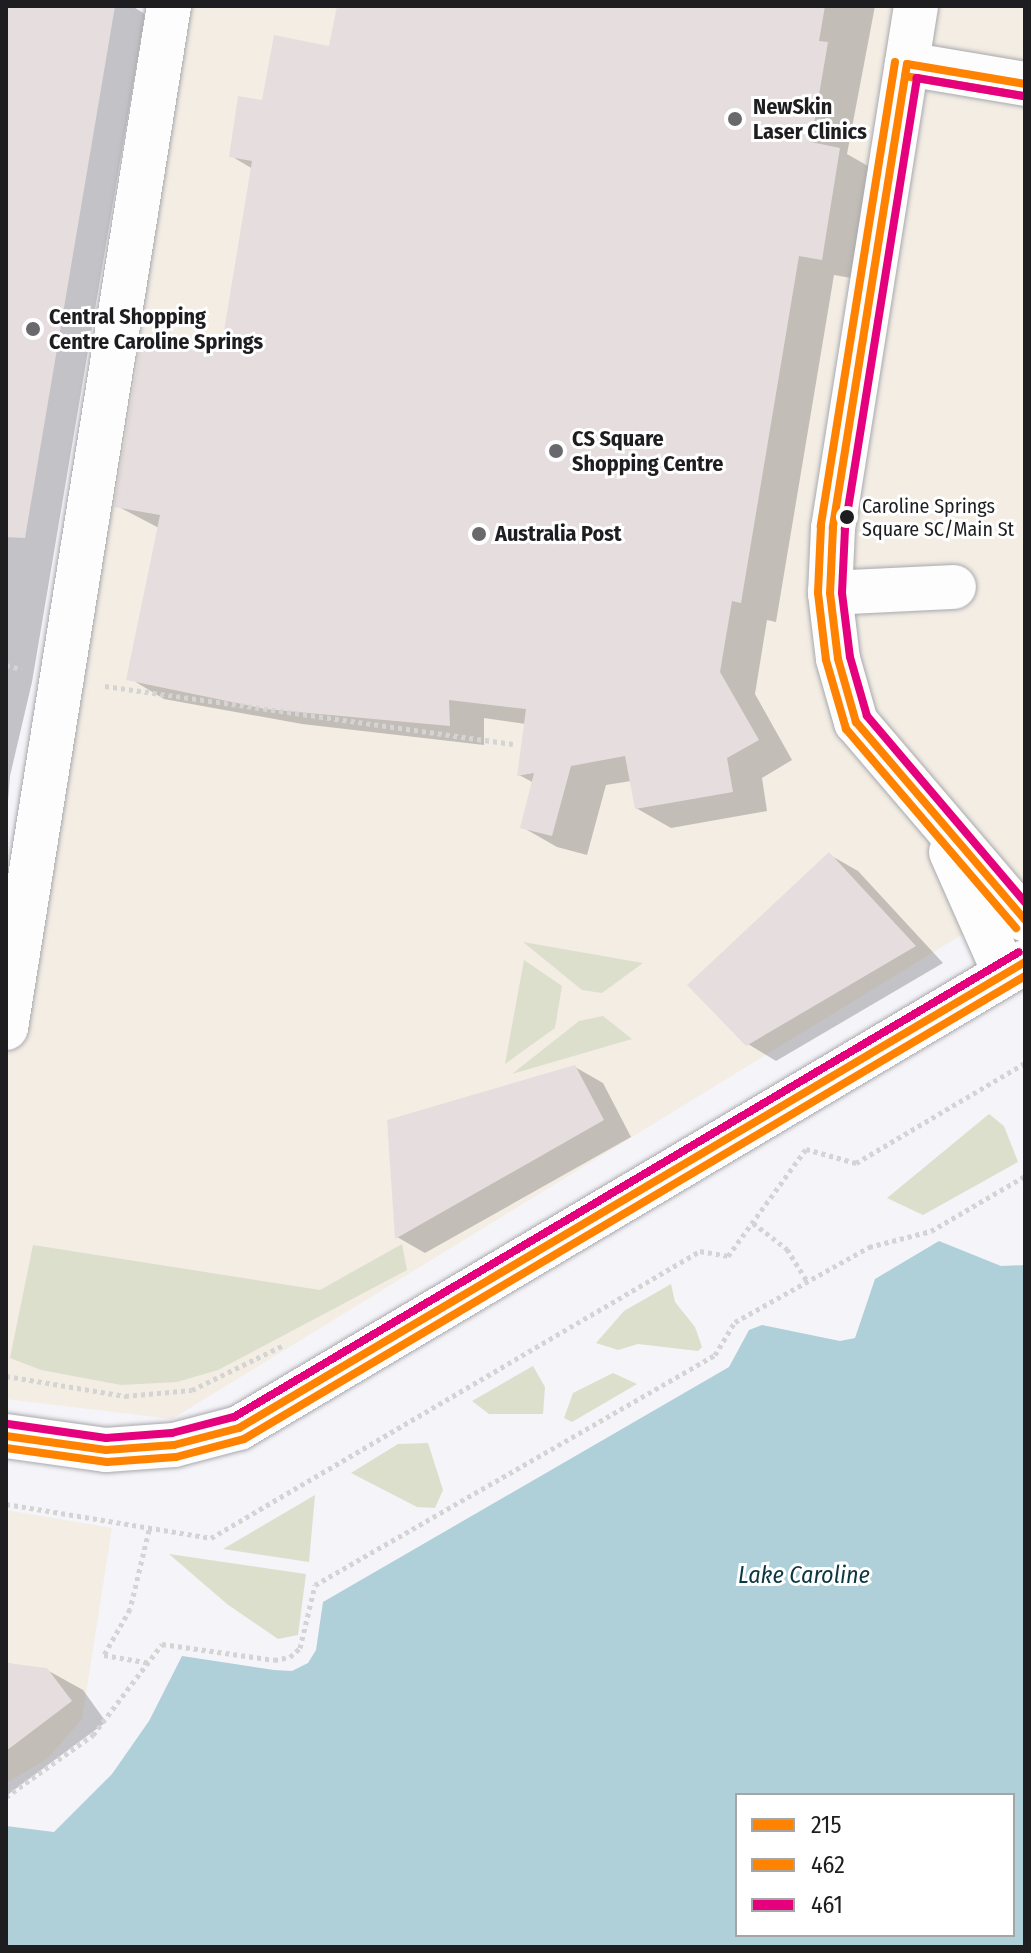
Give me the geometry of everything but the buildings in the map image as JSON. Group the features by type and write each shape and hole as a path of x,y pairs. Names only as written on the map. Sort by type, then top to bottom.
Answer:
{"street":[{"path":"6,1028 169,6"},
{"path":"916,6 833,528 830,593 838,659 856,722 1025,920"},
{"path":"907,64 1025,84"},
{"path":"830,593 954,587"},
{"path":"6,1436 106,1450 174,1445 239,1428 1015,968 937,816"}],"path":[{"path":"6,665 61,679 513,744"},
{"path":"6,1504 211,1538 700,1251 728,1256 806,1149 856,1163 1025,1063"},
{"path":"6,1797 93,1735 162,1644 274,1660 290,1657 300,1648 315,1585 715,1355 735,1322 869,1247 931,1231 1025,1176"},
{"path":"753,1223 787,1249 808,1282"},
{"path":"6,1376 125,1396 192,1390 290,1342"},
{"path":"149,1530 130,1609 104,1655 150,1663"}],"shaded area":[{"name":"CS Square Shopping Centre","path":"160,6 1025,6 1025,896 172,1419 6,1399 6,954"},
{"path":"6,1510 112,1528 82,1719 47,1759 6,1783"}],"green space":[{"path":"523,942 643,963 602,993 582,990"},
{"path":"524,960 562,986 555,1028 505,1064"},
{"path":"603,1016 632,1039 512,1074 579,1021"},
{"path":"989,1114 1004,1126 1018,1162 923,1215 887,1198"},
{"path":"402,1244 407,1270 218,1370 177,1382 121,1385 41,1370 10,1358 33,1245 320,1290"},
{"path":"671,1284 675,1302 695,1327 702,1347 698,1351 638,1344 618,1350 596,1343 624,1311"},
{"path":"533,1366 545,1387 543,1414 489,1414 472,1401"},
{"path":"613,1373 637,1384 572,1422 564,1418 573,1393"},
{"path":"428,1443 443,1490 435,1508 417,1507 351,1473 398,1444"},
{"path":"315,1495 309,1562 223,1549"},
{"path":"169,1554 306,1574 298,1635 278,1639 227,1604"}],"water":[{"name":"Lake Caroline","path":"939,1241 1001,1266 1025,1265 1025,1947 6,1947 6,1826 54,1832 112,1774 149,1721 182,1656 292,1671 308,1663 316,1650 323,1602 729,1367 749,1330 762,1325 840,1341 855,1338 875,1279"}],"transit line":[{"name":"462","path":"895,62 821,526 818,593 826,660 846,729 1016,928"},
{"name":"215","path":"907,64 833,528 830,593 838,659 856,722 1025,920"},
{"name":"215","path":"907,64 1025,84"},
{"name":"462","path":"905,76 1023,96"},
{"name":"461","path":"1023,96 917,78 845,529 842,593 850,657 867,716 1025,902"},
{"name":"461","path":"8,1424 106,1438 172,1433 234,1417 1019,952"},
{"name":"215","path":"6,1436 106,1450 174,1445 239,1428 1025,962"},
{"name":"462","path":"6,1448 107,1462 176,1457 244,1439 1025,976"}],"place":[{"name":"NewSkin Laser Clinics","path":"735,119"},
{"name":"Central Shopping Centre Caroline Springs","path":"33,329"},
{"name":"CS Square Shopping Centre","path":"556,451"},
{"name":"Caroline Springs Square SC/Main St","path":"847,517"},
{"name":"Australia Post","path":"479,534"}]}
